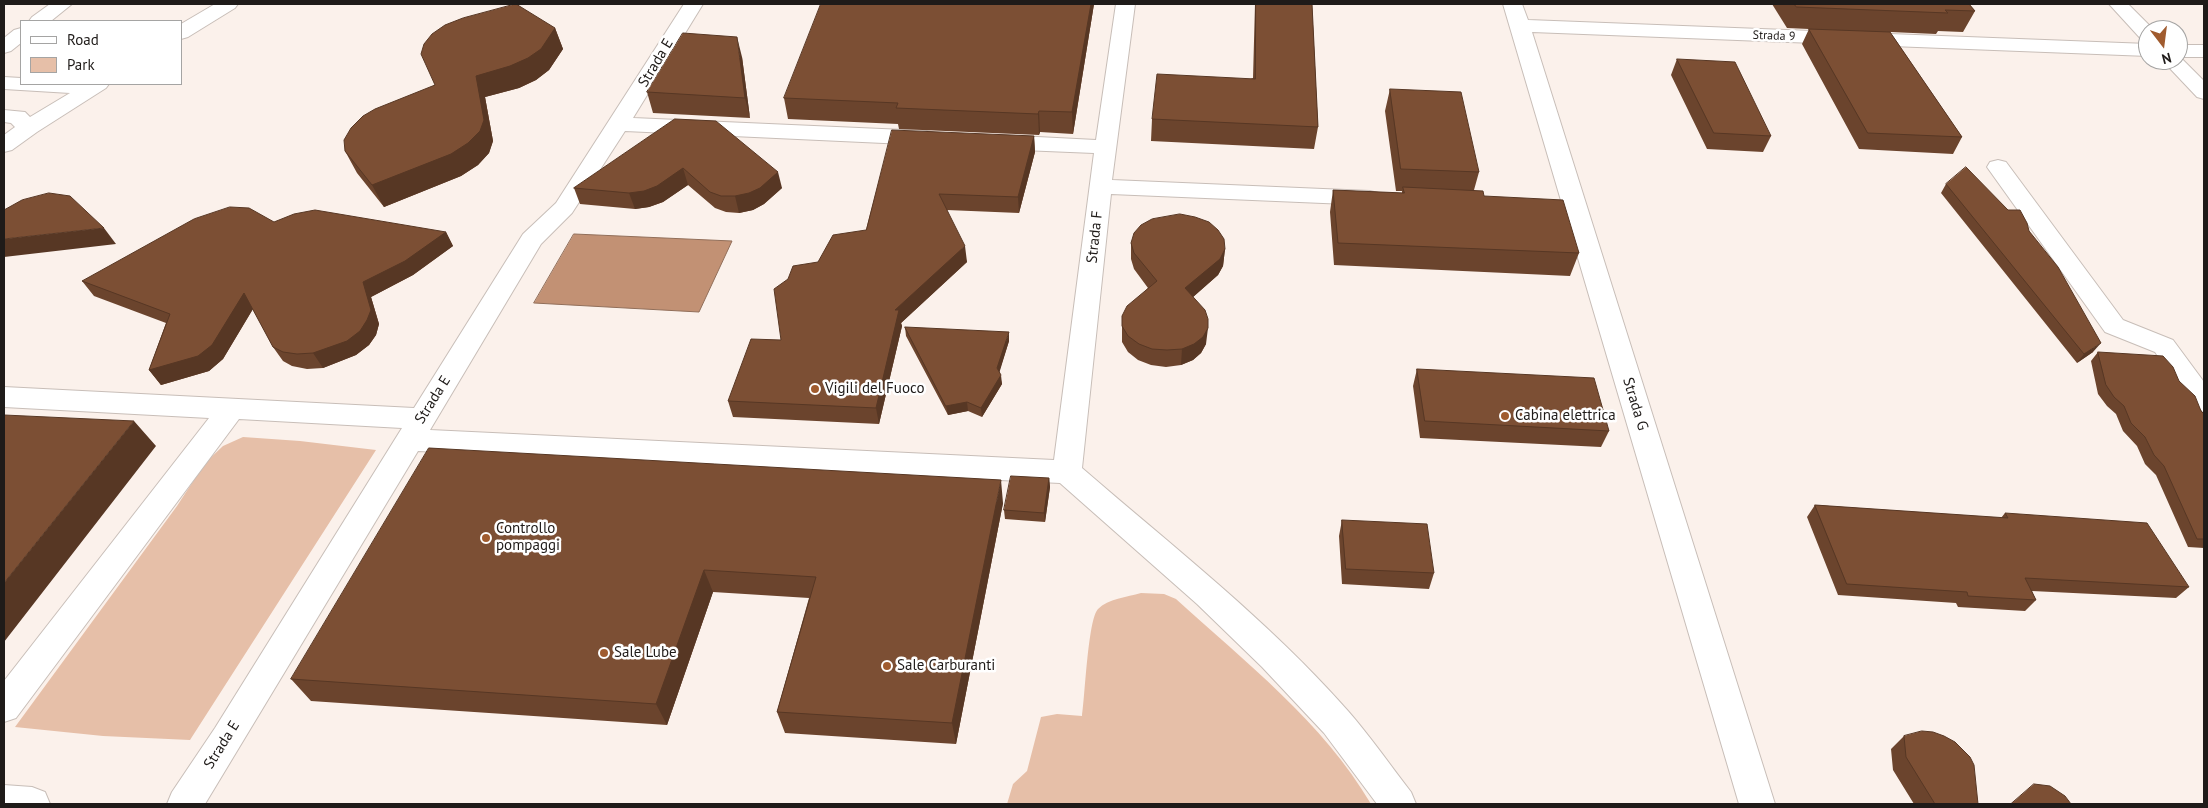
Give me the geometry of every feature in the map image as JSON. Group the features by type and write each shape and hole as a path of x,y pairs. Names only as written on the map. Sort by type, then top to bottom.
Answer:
{"lane":[{"path":"39,20 62,4"},
{"path":"182,32 228,4"},
{"name":"Strada E","path":"185,804 227,739 532,239 564,208 619,124 693,4"},
{"name":"Strada F","path":"1067,472 1100,186 1126,4"},
{"path":"2118,4 2138,25"},
{"name":"Strada 9","path":"1517,15 2138,49"},
{"name":"Strada G","path":"1517,15 1566,207 1757,804"},
{"path":"4,47 20,35"},
{"path":"2188,51 2204,51"},
{"path":"2182,70 2204,93"},
{"path":"4,83 20,84"},
{"path":"65,85 96,86"},
{"path":"4,145 29,127 96,86"},
{"path":"4,116 17,117 29,127"},
{"path":"619,124 947,139"},
{"path":"977,141 1106,147"},
{"path":"1998,168 2114,326 2164,346 2204,402"},
{"path":"1100,186 1388,199"},
{"path":"4,397 232,408 415,429 1067,472 1208,595 1274,657 1336,722 1398,804"},
{"path":"4,707 232,408"},
{"path":"4,802 32,804"}],"green space":[{"path":"243,437 300,441 376,450 190,740 103,736 15,727 177,506 205,463 223,446"},
{"path":"1141,593 1164,594 1176,599 1255,670 1281,694 1330,746 1352,774 1371,804 1007,804 1013,784 1027,771 1041,717 1057,714 1082,716 1089,642 1098,609 1112,601"}],"shaded area":[{"path":"574,234 732,241 699,312 534,303"}],"building":[{"path":"516,4 555,28 541,49 528,58 510,66 476,76 484,120 480,131 468,143 451,154 372,185 345,151 344,140 351,128 363,116 375,109 435,85 421,54 424,44 432,34 445,25 463,18"},
{"path":"821,4 1091,4 1072,112 1039,111 1038,114 896,108 898,103 784,98"},
{"path":"1256,4 1312,4 1318,127 1152,119 1157,74 1255,79"},
{"path":"1794,4 1969,4 1975,11 1945,10 1948,13 1797,7"},
{"path":"1809,29 1890,32 1962,137 1868,133"},
{"path":"683,33 737,37 745,98 647,92"},
{"path":"1677,59 1735,62 1771,136 1714,133"},
{"path":"1390,89 1461,92 1479,172 1401,169"},
{"path":"675,119 716,121 778,172 760,188 735,196 721,196 710,192 683,168 657,186 644,191 629,193 574,188"},
{"path":"892,130 1034,136 1018,197 939,194 965,246 895,310 899,310 876,408 728,401 751,339 781,340 774,289 788,279 793,266 818,262 833,235 866,230"},
{"path":"1966,167 2008,210 2020,210 2029,231 2058,267 2101,343 2084,354 1946,184"},
{"path":"1403,187 1483,191 1484,196 1563,200 1579,253 1338,243 1333,190 1404,193"},
{"path":"49,193 70,196 104,228 4,239 4,210 22,200"},
{"path":"230,207 249,208 274,222 294,214 315,210 446,232 405,261 363,282 371,310 360,331 347,341 313,353 297,354 283,352 273,347 244,293 212,345 198,356 149,370 170,314 82,281 194,219"},
{"path":"1180,214 1209,222 1224,239 1225,249 1220,259 1185,288 1205,310 1208,328 1203,337 1194,344 1182,349 1152,349 1139,344 1128,336 1122,326 1122,316 1127,306 1157,281 1134,253 1131,243 1134,233 1141,225 1152,219"},
{"path":"905,327 1009,332 997,368 1001,375 981,408 967,402 946,406"},
{"path":"2098,352 2163,356 2173,367 2179,381 2195,396 2204,414 2204,539 2197,539 2164,466 2154,455 2145,437 2131,423 2124,406 2114,397 2106,385"},
{"name":"Cabina elettrica","path":"1417,369 1594,378 1609,431 1425,421"},
{"path":"4,415 134,421 4,583"},
{"path":"429,448 1001,480 952,723 777,712 816,577 704,570 656,704 291,679"},
{"path":"1011,476 1049,478 1044,513 1004,510"},
{"path":"1815,505 2008,518 2005,513 2147,523 2189,587 2025,578 2036,600 1968,596 1967,592 1847,584"},
{"path":"1342,520 1427,524 1434,573 1346,569"},
{"path":"1922,731 1944,736 1955,742 1970,757 1974,765 1978,804 1935,804 1906,757 1904,736"},
{"path":"2034,784 2050,786 2065,796 2071,804 2011,804"}],"place":[{"name":"Vigili del Fuoco","path":"815,389"},
{"name":"Cabina elettrica","path":"1505,416"},
{"name":"Controllo pompaggi","path":"486,538"},
{"name":"Sale Lube","path":"604,653"},
{"name":"Sale Carburanti","path":"887,666"}]}
